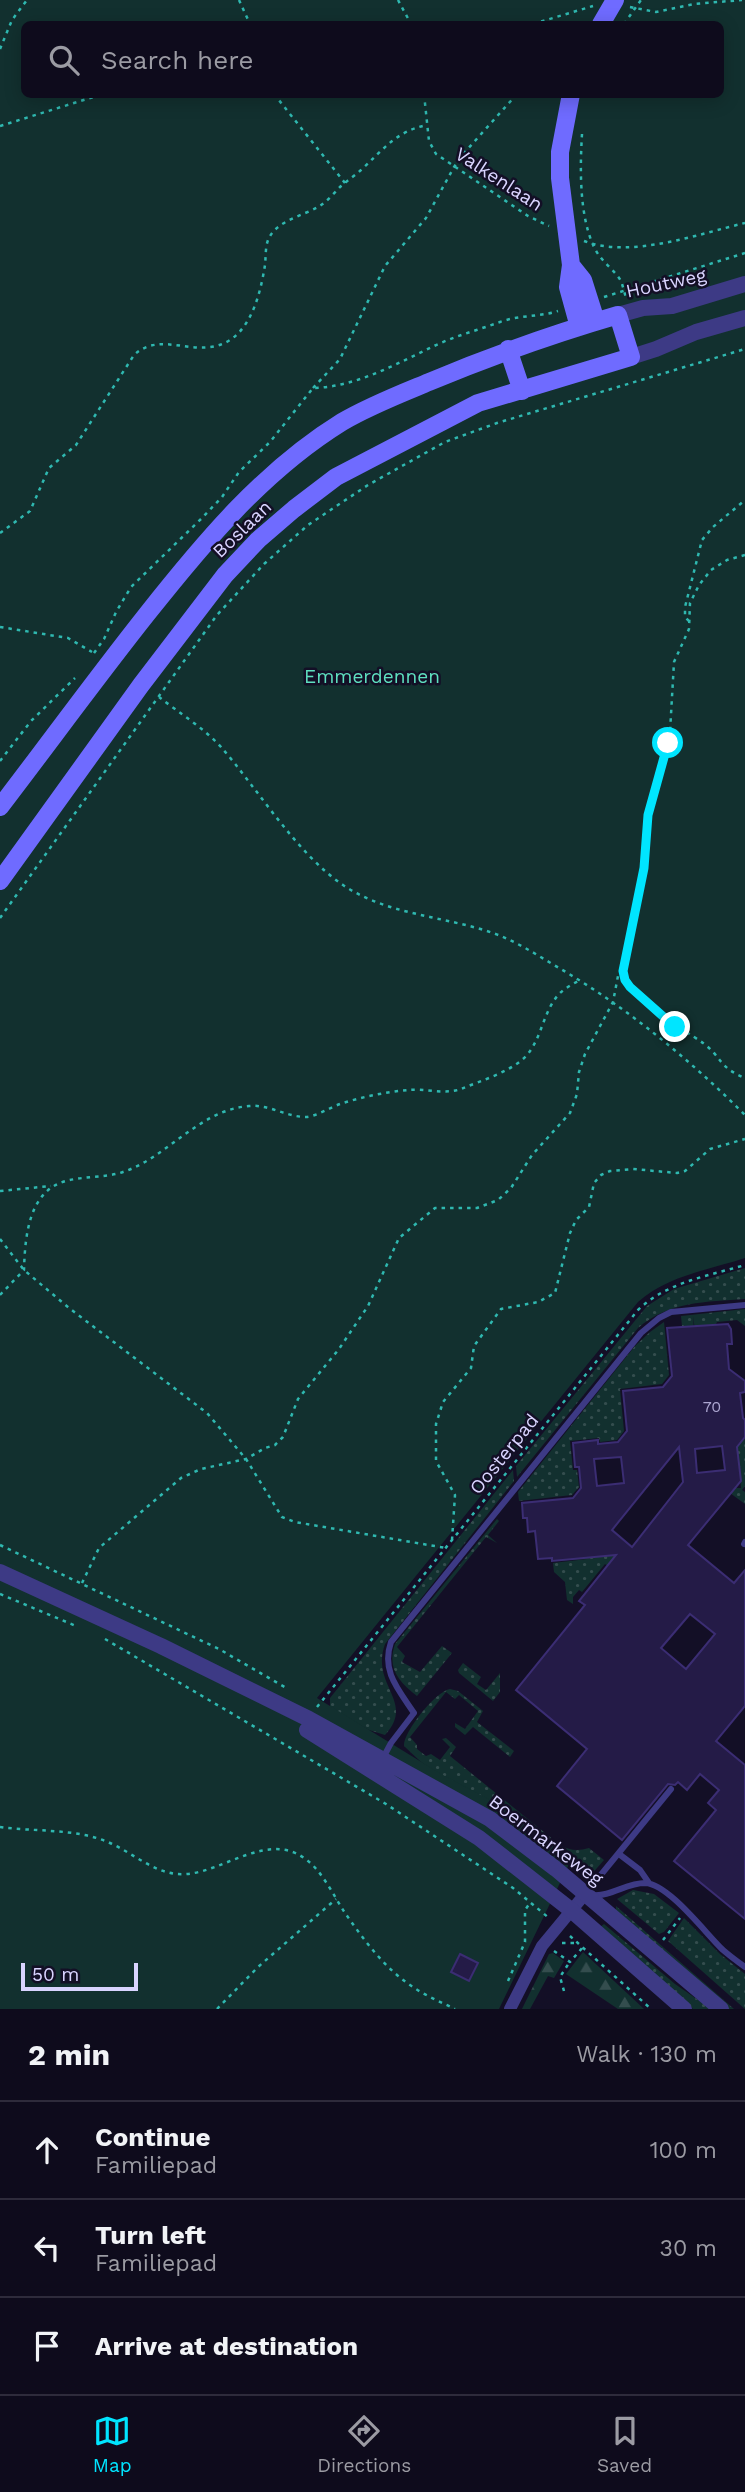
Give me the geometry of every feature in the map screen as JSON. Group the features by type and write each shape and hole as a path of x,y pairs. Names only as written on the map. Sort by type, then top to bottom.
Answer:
{"main road":[{"path":"603,21 614,1"},
{"path":"570,98 560,152 566,234 571,265 583,280 588,324"},
{"path":"624,313 637,355"},
{"name":"Houtweg","path":"588,324 624,313"},
{"name":"Boslaan","path":"0,807 209,537 242,500 289,461 342,422 395,396 508,349 588,324"},
{"path":"508,349 522,391"},
{"name":"Boslaan","path":"0,881 179,633 225,575 258,540 293,509 336,477 478,403 637,355"}],"street":[{"name":"Houtweg","path":"624,313 643,308 673,306 745,284"},
{"path":"637,355 696,332 745,318"},
{"name":"Boermarkeweg","path":"0,1572 161,1646 309,1719 479,1838 571,1910 684,2009"},
{"name":"Boermarkeweg","path":"379,1766 490,1819 585,1894 721,2009"},
{"path":"510,2009 542,1946 585,1894"}],"lane":[{"path":"379,1766 391,1743 414,1713 391,1679 387,1654 391,1642 641,1333 659,1318 687,1309 745,1305"},
{"path":"585,1894 671,1789"},
{"path":"619,1854 640,1870 649,1883 687,1910 723,1950 745,1967"},
{"path":"585,1894 598,1896 629,1885 649,1883"}],"path":[{"path":"0,49 12,20 27,0"},
{"path":"239,0 249,21"},
{"path":"626,21 641,0"},
{"path":"543,21 614,1 635,9 656,12 694,4 742,0"},
{"path":"401,1 410,21"},
{"path":"0,126 96,98"},
{"path":"277,98 345,183"},
{"name":"Valkenlaan","path":"424,98 429,141 436,154 528,216 592,244"},
{"path":"313,388 340,359 384,266 426,218 454,167 514,98"},
{"path":"0,533 30,511 49,468 76,445 141,348 155,343 210,348 230,340 244,327 261,290 268,239 286,222 321,206 363,169 375,154 402,133 427,125"},
{"path":"582,133 580,172 592,244 604,264 620,278 624,291 624,313"},
{"path":"592,244 640,247 658,245 745,223"},
{"name":"Houtweg","path":"624,291 745,253"},
{"path":"0,918 217,615 264,564 308,525 418,455 497,423 745,349"},
{"path":"637,355 651,377"},
{"path":"690,621 685,617 685,607 702,540 745,500"},
{"path":"745,555 727,560 704,578 691,603 689,629 674,662 668,743 648,815 644,868 623,971 630,987 660,1016 703,1043 726,1069 745,1078"},
{"path":"0,627 68,638 109,663"},
{"path":"158,696 219,744 306,851 342,885 403,910 492,933 514,942 614,1002 677,1051 745,1115"},
{"path":"82,1583 99,1548 181,1478 275,1446 283,1437 298,1399 356,1327 399,1238 435,1208 477,1208 498,1200 511,1188 532,1155 570,1113 577,1094 579,1072 585,1054 614,1002 618,976 623,971"},
{"path":"0,1191 51,1186 123,1172 139,1165 206,1121 226,1111 248,1106 268,1107 308,1117 342,1104 408,1090 456,1091 523,1059 537,1040 554,999 580,980"},
{"path":"452,1539 455,1495 436,1461 436,1424 443,1402 471,1368 474,1346 501,1309 538,1302 555,1293 570,1233 576,1220 589,1207 594,1183 601,1175 633,1169 677,1173 685,1171 710,1149 745,1139"},
{"path":"0,1295 24,1270 25,1237 32,1213 51,1186"},
{"path":"0,1238 24,1270 69,1308 207,1413 246,1458 275,1507 288,1521 446,1548"},
{"name":"Oosterpad","path":"317,1707 646,1303 682,1283 745,1265"},
{"path":"0,1594 81,1628"},
{"path":"103,1638 386,1804 530,1902"},
{"path":"0,1827 93,1836 150,1865 177,1875 201,1872 250,1854 287,1850 306,1859 387,1966 412,1986 455,2009"},
{"path":"506,1987 525,1942 525,1910 542,1887"},
{"path":"217,2009 258,1967 336,1899"},
{"path":"663,1940 687,1910"},
{"path":"542,1946 569,1962"},
{"path":"564,1991 560,1977 583,1947 650,2009"}],"green space":[{"name":"Emmerdennen","path":"0,0 745,0 745,1258 675,1280 649,1293 638,1302 317,1698 441,1774 492,1801 573,1856 499,2009 0,2009"},
{"path":"745,1268 745,1299 688,1304 662,1312 638,1328 517,1477 516,1466 647,1306 674,1289"},
{"path":"745,1309 745,1326 737,1320 717,1322 695,1330 693,1316 694,1331 692,1326 682,1326 681,1316"},
{"path":"664,1322 669,1375 662,1384 620,1389 624,1431 617,1440 600,1442 599,1438 570,1441 573,1470 577,1470 579,1487 572,1495 519,1501 518,1492 635,1346"},
{"path":"745,1436 745,1486 742,1490 745,1492 745,1504 730,1493 735,1488 741,1488 737,1445"},
{"path":"513,1470 514,1481 385,1644 383,1671 396,1712 385,1735 369,1730 330,1708 330,1698"},
{"path":"497,1519 499,1521 488,1535 497,1543 486,1537 397,1647 405,1656 402,1662 420,1672 442,1646 452,1653 417,1696 404,1685 393,1667 395,1644"},
{"path":"615,1549 625,1579 605,1564 582,1592 579,1590 573,1597 573,1604 567,1600 565,1582 554,1572 553,1563 587,1559 552,1561 597,1551 598,1557 607,1556"},
{"path":"463,1663 481,1677 477,1684 486,1690 500,1673 500,1692 493,1701 459,1673"},
{"path":"444,1691 458,1691 483,1711 477,1722 514,1751 510,1757 473,1727 465,1735 455,1727 455,1723 465,1729 478,1711 459,1695 455,1699 446,1692 410,1737 417,1749 426,1756 431,1754 440,1760 450,1747 442,1739 446,1738 456,1747 450,1756 560,1845 574,1850 589,1848 604,1860 590,1876 421,1762 404,1746 409,1731 421,1713"},
{"path":"633,1890 654,1894 679,1913 664,1932 659,1934 617,1899"},
{"path":"616,1906 734,2009 728,2009 616,1911"},
{"path":"684,1918 720,1954 745,1974 745,2009 668,1941"},
{"path":"604,1924 675,1984 711,2009 693,2009 600,1927"},
{"path":"583,1952 644,2009 618,2009 566,1974"},
{"path":"553,1953 564,1961 554,1978 548,1976 530,2009 522,2009 549,1954"}],"building":[{"path":"728,1324 732,1344 727,1344 729,1369 745,1381 745,1392 740,1393 745,1437 737,1447 741,1481 688,1545 734,1583 745,1570 745,1706 716,1741 745,1765 745,1919 674,1861 716,1810 708,1803 719,1790 700,1774 687,1790 678,1782 675,1785 668,1784 622,1840 557,1786 587,1749 516,1690 585,1605 579,1601 616,1555 552,1561 552,1558 538,1559 535,1531 528,1532 522,1503 573,1498 581,1488 579,1467 575,1467 573,1443 598,1440 598,1444 618,1442 627,1431 623,1391 663,1387 672,1376 667,1328","holes":["722,1446 725,1470 697,1473 695,1449","679,1447 683,1482 632,1547 612,1530","621,1457 624,1483 597,1486 594,1459","690,1614 715,1634 686,1669 661,1648"]},
{"path":"460,1954 478,1963 469,1981 451,1972"}],"route":[{"path":"668,743 648,815 644,868 623,971 630,987 675,1027"}]}
